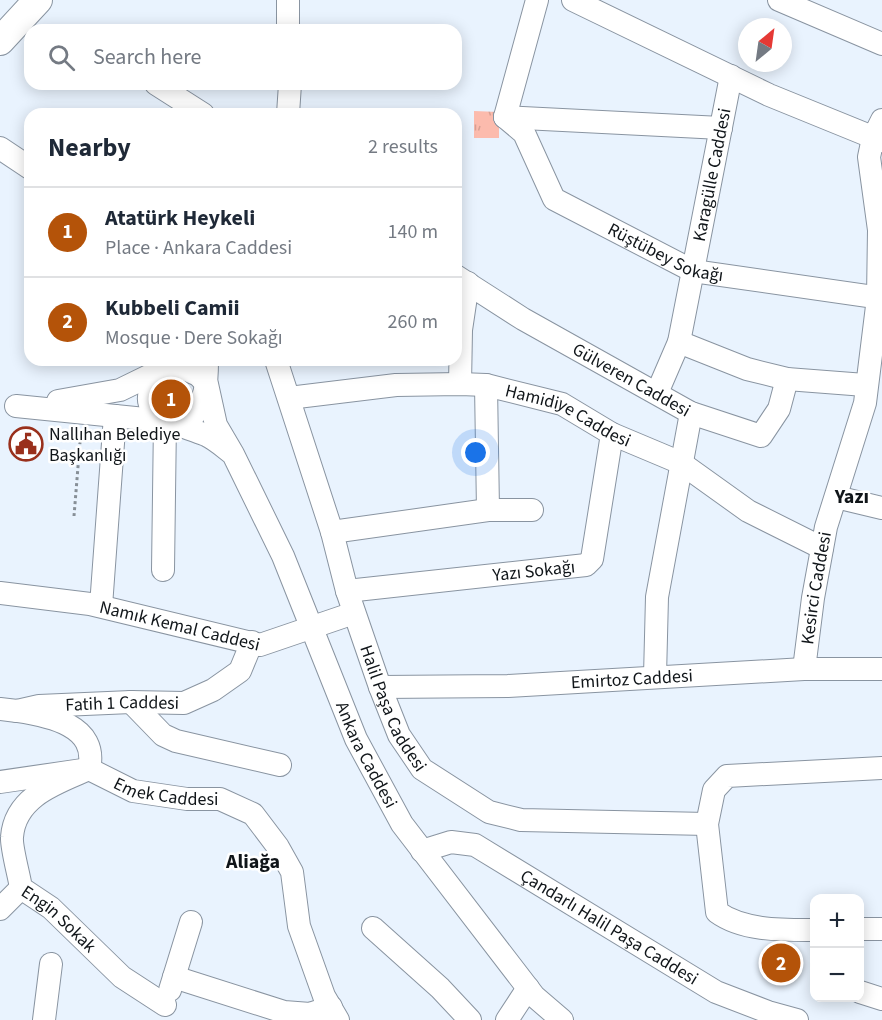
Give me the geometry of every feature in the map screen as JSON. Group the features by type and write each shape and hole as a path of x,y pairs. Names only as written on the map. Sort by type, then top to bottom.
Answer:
{"main road":[{"path":"0,41 38,0"}],"street":[{"path":"288,0 288,24"},
{"path":"537,0 505,117 721,128"},
{"path":"573,0 731,76 879,133"},
{"path":"779,0 882,44"},
{"name":"Karagülle Caddesi","path":"657,393 679,342 731,76"},
{"path":"165,90 194,108"},
{"path":"288,108 290,90"},
{"name":"Rüştübey Sokağı","path":"505,117 524,133 554,198 693,271 880,298"},
{"name":"Kesirci Caddesi","path":"804,669 822,548 836,496 871,397 880,298 879,230 869,158 879,133"},
{"path":"0,148 24,164"},
{"name":"Gülveren Caddesi","path":"462,279 523,319 691,413 761,436 779,409 787,379"},
{"path":"679,342 747,369 871,397"},
{"path":"8,406 88,398 120,390 163,366"},
{"path":"163,570 165,421 153,409 149,397 151,384 165,366"},
{"path":"174,366 198,375 207,384"},
{"path":"8,406 165,421 190,420 202,406 207,384 207,366"},
{"name":"Halil Paşa Caddesi","path":"278,366 332,532 354,613 399,735 422,769 489,812 521,820 707,824"},
{"path":"460,366 460,384"},
{"name":"Ankara Caddesi","path":"207,384 216,425 233,454 283,556 356,739 402,824 528,988 562,1020"},
{"name":"Hamidiye Caddesi","path":"289,398 396,385 460,384 486,385 562,404 612,434 681,463 748,511 822,548"},
{"path":"486,385 488,510"},
{"path":"655,676 657,597 691,413"},
{"path":"101,606 115,416"},
{"name":"Ankara Caddesi","path":"165,421 208,436 233,454"},
{"name":"Yazı Sokağı","path":"347,591 586,565 592,559 612,434"},
{"path":"836,496 882,508"},
{"path":"332,532 488,510 532,510"},
{"name":"Namık Kemal Caddesi","path":"0,593 101,606 260,645 313,629 354,613"},
{"name":"Fatih 1 Caddesi","path":"8,710 39,706 131,702 184,704 213,690 240,671 252,642"},
{"name":"Emirtoz Caddesi","path":"381,687 508,686 804,669 882,669"},
{"path":"131,702 163,735 176,741 280,765"},
{"path":"176,741 184,704"},
{"path":"0,782 89,769 89,746 72,727 54,716 8,710"},
{"path":"810,930 776,929 729,920 717,912 707,824 714,790 727,776 882,768"},
{"name":"Engin Sokak","path":"89,769 48,786 28,800 15,822 12,839 21,888 51,908 122,977 163,1012"},
{"name":"Emek Caddesi","path":"89,769 133,791 187,799 220,799 253,814 282,853 292,872 299,926 334,1013"},
{"name":"Çandarlı Halil Paşa Caddesi","path":"422,851 451,843 475,845 716,992 768,1012 797,1020"},
{"path":"0,909 21,888"},
{"path":"163,1012 191,922"},
{"path":"374,928 440,988 470,1020"},
{"path":"864,929 882,929"},
{"path":"44,1020 51,964"},
{"path":"174,977 284,1011 310,1014 334,1013"},
{"path":"507,1020 528,988"},
{"path":"864,994 882,999"}],"path":[{"path":"74,516 82,413"}],"green space":[{"path":"474,111 499,112 499,138 474,138"}],"place":[{"name":"Atatürk Heykeli","path":"171,399"},
{"name":"Nallıhan Belediye Başkanlığı","path":"26,444"},
{"name":"Kubbeli Camii","path":"781,963"}],"district":[{"name":"Yazı","path":"852,496"},
{"name":"Aliağa","path":"253,861"}]}
